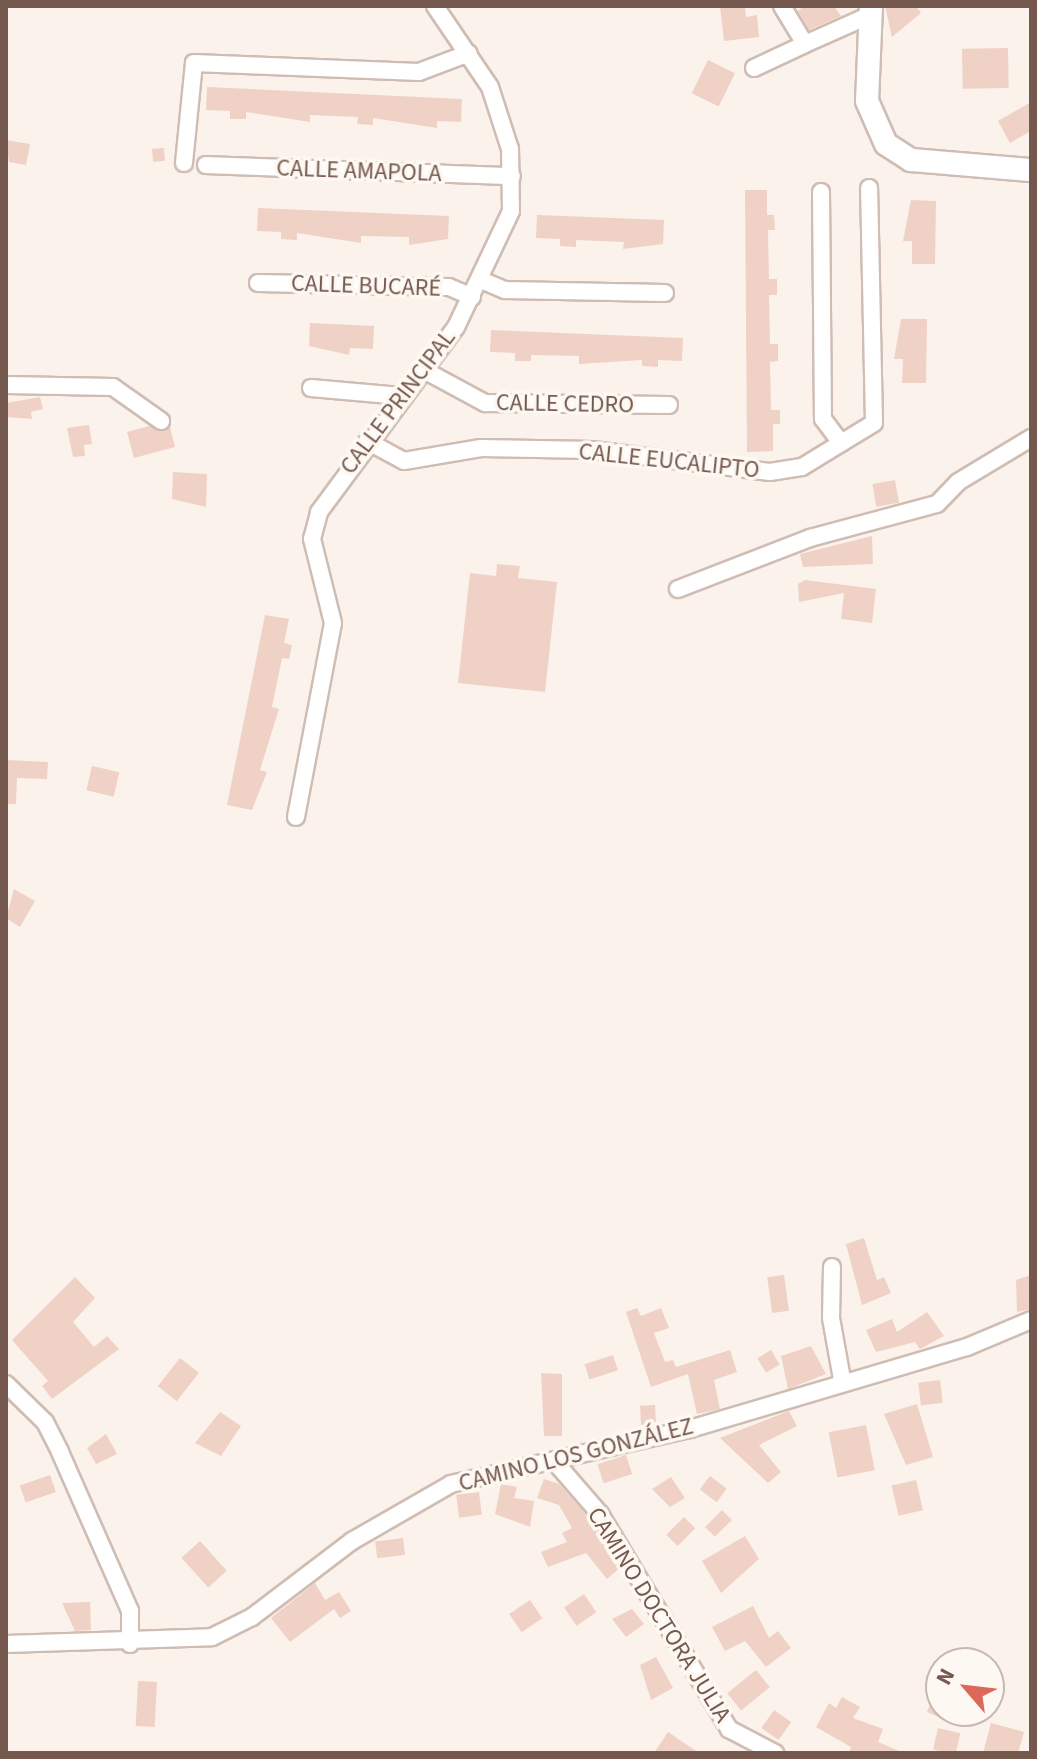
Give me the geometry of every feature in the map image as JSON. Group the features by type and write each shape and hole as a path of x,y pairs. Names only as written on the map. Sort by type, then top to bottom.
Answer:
{"street":[{"name":"CALLE PRINCIPAL","path":"296,817 333,623 312,539 319,512 472,297 511,211 512,176 490,87 435,6"},
{"path":"782,6 805,44"},
{"path":"754,68 870,10 867,101 886,144 911,160 1031,170"},
{"path":"184,163 194,63 419,72 469,53"},
{"name":"CALLE AMAPOLA","path":"206,165 512,176"},
{"name":"CALLE EUCALIPTO","path":"367,441 404,461 481,448 593,450 770,472 802,467 874,423 869,188"},
{"path":"821,192 823,419 841,443"},
{"path":"481,280 505,290 665,293"},
{"name":"CALLE BUCARÉ","path":"258,283 449,287 472,297"},
{"name":"CALLE CEDRO","path":"422,369 485,403 669,405"},
{"path":"6,385 113,387 161,421"},
{"path":"311,388 401,396"},
{"path":"678,589 810,538 937,504 958,482 1031,438"},
{"path":"832,1267 831,1318 842,1379"},
{"name":"CAMINO LOS GONZÁLEZ","path":"6,1644 130,1644 212,1637 451,1484 690,1429 842,1379 967,1347 1031,1320"},
{"path":"6,1384 45,1422 66,1466 130,1611 130,1644"},
{"name":"CAMINO DOCTORA JULIA","path":"555,1462 600,1514 729,1729 775,1753"}],"building":[{"path":"720,6 745,6 746,17 757,15 759,37 724,41"},
{"path":"804,6 834,6 841,16 809,30 798,11"},
{"path":"885,6 916,6 921,13 892,37"},
{"path":"1008,48 1009,88 963,89 962,49"},
{"path":"708,60 735,73 719,106 692,93"},
{"path":"207,87 462,99 461,122 437,121 437,128 373,118 373,125 357,124 358,117 310,115 310,122 246,112 246,119 230,119 230,111 206,110"},
{"path":"1031,102 1031,131 1010,143 998,121"},
{"path":"6,140 30,144 26,165 9,162"},
{"path":"164,148 165,161 153,162 152,149"},
{"path":"745,190 767,190 767,215 774,215 775,230 768,230 769,279 777,279 777,295 769,295 770,344 778,344 778,361 770,362 771,410 780,410 780,424 773,424 773,451 747,452"},
{"path":"911,200 936,201 935,264 912,264 912,241 903,241"},
{"path":"258,208 449,216 448,239 409,245 409,237 361,236 361,243 297,233 297,240 281,239 281,232 257,231"},
{"path":"537,215 664,220 663,244 623,249 624,242 576,240 576,247 560,246 560,239 536,238"},
{"path":"901,319 927,319 926,383 902,383 903,359 894,359"},
{"path":"310,323 374,326 373,349 350,348 349,355 309,346"},
{"path":"491,330 683,338 682,361 658,360 658,367 642,366 642,360 579,364 579,356 531,355 531,361 515,361 515,353 490,352"},
{"path":"40,397 43,409 31,412 32,419 6,417 6,403"},
{"path":"89,425 92,444 84,445 85,456 73,457 67,428"},
{"path":"149,426 170,427 175,447 134,458 127,432"},
{"path":"173,472 207,474 206,507 172,499"},
{"path":"895,480 899,503 876,507 872,484"},
{"path":"872,536 873,564 803,567 800,554"},
{"path":"497,564 520,566 518,578 557,582 545,692 458,683 470,573 496,576"},
{"path":"805,580 876,589 872,623 841,619 844,593 799,602 798,584"},
{"path":"265,615 289,619 284,643 292,645 289,659 282,658 272,707 279,709 260,770 267,772 252,810 227,805"},
{"path":"6,760 48,762 47,779 17,778 16,804 6,804"},
{"path":"92,766 119,772 114,797 86,790"},
{"path":"14,889 35,901 20,927 6,918"},
{"path":"864,1238 877,1280 884,1277 891,1293 862,1305 846,1244"},
{"path":"784,1275 789,1311 772,1313 767,1277"},
{"path":"1031,1275 1031,1309 1017,1312 1016,1280"},
{"path":"75,1277 95,1298 73,1322 94,1347 107,1336 119,1349 52,1399 42,1386 48,1381 12,1340"},
{"path":"637,1308 641,1316 661,1308 669,1328 654,1333 665,1362 673,1360 676,1367 730,1350 737,1372 714,1380 720,1409 697,1414 688,1374 651,1387 626,1312"},
{"path":"927,1312 944,1336 920,1349 915,1342 876,1352 866,1330 892,1319 897,1332"},
{"path":"811,1346 826,1374 788,1389 781,1356"},
{"path":"771,1350 780,1365 766,1373 757,1358"},
{"path":"613,1355 618,1370 589,1379 584,1364"},
{"path":"180,1358 199,1373 177,1401 158,1386"},
{"path":"541,1373 562,1374 562,1436 544,1436"},
{"path":"940,1380 943,1403 921,1406 918,1383"},
{"path":"917,1404 933,1457 906,1465 884,1414"},
{"path":"655,1405 656,1424 641,1425 640,1406"},
{"path":"789,1411 797,1426 759,1445 781,1472 768,1483 720,1438"},
{"path":"220,1412 241,1426 221,1456 195,1443"},
{"path":"866,1425 875,1470 837,1477 829,1432"},
{"path":"106,1434 117,1454 96,1464 87,1448"},
{"path":"626,1455 632,1474 604,1483 597,1464"},
{"path":"50,1475 56,1492 26,1502 20,1485"},
{"path":"710,1476 727,1489 717,1502 700,1490"},
{"path":"671,1477 685,1498 670,1507 652,1489"},
{"path":"544,1479 559,1484 584,1512 620,1568 607,1579 586,1553 548,1567 541,1552 567,1542 562,1533 572,1528 559,1505 537,1498"},
{"path":"916,1480 923,1510 899,1516 892,1486"},
{"path":"501,1484 517,1487 514,1498 534,1501 530,1527 495,1514"},
{"path":"479,1492 482,1515 459,1518 456,1495"},
{"path":"722,1510 732,1520 715,1537 705,1527"},
{"path":"684,1517 695,1528 678,1546 666,1535"},
{"path":"745,1536 759,1559 721,1593 702,1561"},
{"path":"403,1538 405,1555 377,1558 375,1541"},
{"path":"200,1541 227,1571 208,1587 181,1558"},
{"path":"315,1583 325,1600 339,1592 351,1611 340,1618 334,1609 290,1642 271,1618"},
{"path":"584,1594 596,1612 576,1626 564,1607"},
{"path":"530,1600 542,1618 522,1632 509,1614"},
{"path":"90,1602 91,1630 75,1631 62,1603"},
{"path":"753,1606 769,1638 778,1631 791,1648 766,1667 745,1641 725,1651 712,1627"},
{"path":"632,1609 644,1624 626,1637 612,1619"},
{"path":"656,1657 673,1688 651,1700 640,1665"},
{"path":"756,1670 770,1687 741,1710 727,1693"},
{"path":"138,1681 157,1682 155,1727 136,1726"},
{"path":"842,1697 860,1707 853,1718 883,1729 878,1742 904,1753 849,1753 851,1747 816,1727 829,1703 836,1708"},
{"path":"774,1710 791,1722 779,1740 761,1728"},
{"path":"990,1727 1024,1732 1018,1753 983,1753"},
{"path":"938,1728 960,1733 956,1753 933,1749"},
{"path":"668,1732 699,1753 654,1753"}]}
